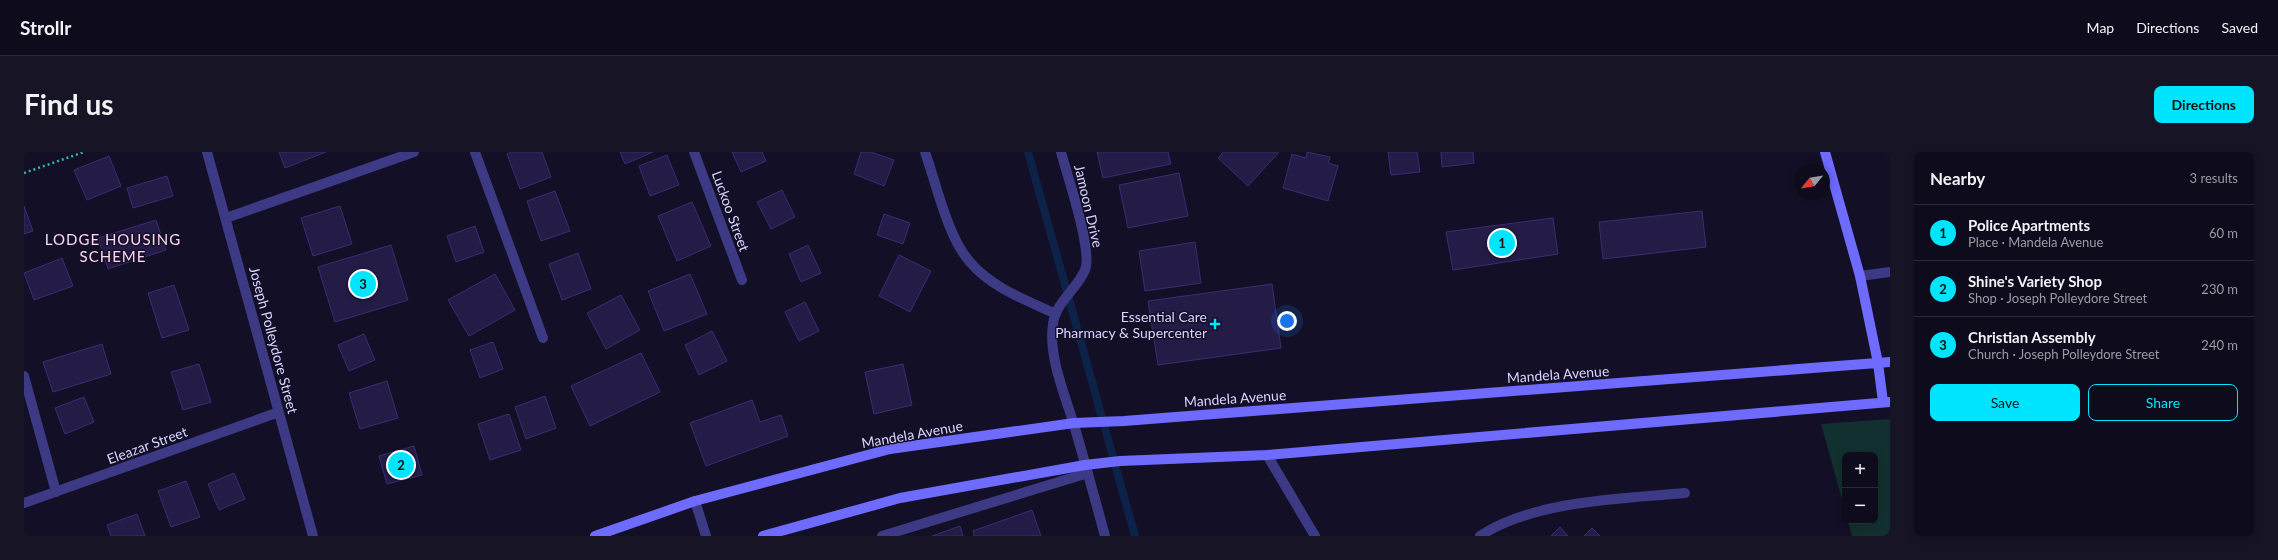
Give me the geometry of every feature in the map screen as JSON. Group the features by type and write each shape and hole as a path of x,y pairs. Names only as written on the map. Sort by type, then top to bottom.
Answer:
{"main road":[{"path":"763,536 900,498 1086,469 1102,463 1267,455 1886,402 1860,276 1825,152"},
{"name":"Mandela Avenue","path":"595,536 695,500 890,449 1074,423 1111,422 1890,362"}],"street":[{"name":"Joseph Polleydore Street","path":"207,152 313,536"},
{"path":"226,218 414,152"},
{"path":"475,152 543,338"},
{"name":"Luckoo Street","path":"694,152 742,280"},
{"path":"925,152 950,227 969,262 1004,289 1058,310"},
{"name":"Jamoon Drive","path":"1061,152 1087,250 1086,268 1079,282 1058,310 1053,324 1053,342 1059,377 1074,423 1105,536"},
{"path":"1860,276 1890,272"},
{"path":"24,376 56,492"},
{"name":"Eleazar Street","path":"24,503 279,412"},
{"path":"1267,455 1315,536"},
{"path":"882,536 1086,469"},
{"path":"1480,536 1495,526 1565,504 1685,493"},
{"path":"695,500 706,536"}],"path":[{"path":"24,172 84,152"}],"green space":[{"path":"1890,419 1890,536 1852,536 1849,524 1878,524 1878,452 1842,452 1842,499 1821,424"}],"building":[{"path":"279,152 326,152 285,168"},
{"path":"511,152 542,152 551,177 520,189 507,154"},
{"path":"620,152 653,152 625,164"},
{"path":"732,152 762,152 766,161 741,172"},
{"path":"861,152 871,152 894,160 884,186 854,174"},
{"path":"1097,152 1168,152 1171,164 1103,178"},
{"path":"1223,152 1279,152 1248,186 1218,158"},
{"path":"1307,152 1330,157 1328,163 1338,166 1328,201 1283,188 1292,154 1306,158"},
{"path":"1388,152 1417,152 1420,172 1391,175"},
{"path":"1441,152 1473,152 1474,163 1442,167"},
{"path":"667,155 679,185 650,196 639,166"},
{"path":"109,156 121,186 87,200 74,170"},
{"path":"1179,173 1188,216 1128,228 1119,185"},
{"path":"167,176 173,196 133,208 127,188"},
{"path":"782,190 795,217 771,229 757,202"},
{"path":"555,191 570,231 541,241 527,201"},
{"path":"692,202 711,246 677,261 658,216"},
{"path":"24,206 33,231 24,234"},
{"path":"340,206 352,244 313,256 301,218"},
{"path":"1702,211 1706,247 1603,259 1599,222"},
{"path":"884,214 910,223 903,244 877,235"},
{"path":"1553,218 1558,254 1453,270 1446,232"},
{"path":"156,220 166,250 108,269 98,238"},
{"path":"475,226 484,252 456,262 447,236"},
{"path":"1195,242 1201,283 1145,291 1139,251"},
{"path":"391,245 408,300 335,322 318,267"},
{"path":"808,245 821,273 801,282 789,254"},
{"path":"578,253 591,289 562,300 549,264"},
{"path":"899,255 931,271 910,312 879,296"},
{"path":"62,258 73,286 34,300 24,273"},
{"path":"495,274 515,310 469,336 448,300"},
{"path":"690,274 707,314 664,331 648,291"},
{"name":"Essential Care Pharmacy & Supercenter","path":"1272,284 1281,348 1158,365 1148,301"},
{"path":"174,285 189,330 162,338 148,293"},
{"path":"621,295 640,330 606,349 587,313"},
{"path":"805,302 819,331 799,341 785,312"},
{"path":"712,331 727,361 699,375 685,345"},
{"path":"364,334 375,360 349,371 338,345"},
{"path":"493,342 503,369 480,378 470,350"},
{"path":"102,344 111,374 53,392 43,362"},
{"path":"641,353 660,392 590,426 571,386"},
{"path":"199,364 211,402 183,410 171,372"},
{"path":"903,364 912,405 874,414 865,372"},
{"path":"387,381 398,418 360,429 349,393"},
{"path":"545,396 556,428 526,439 515,407"},
{"path":"84,397 94,422 65,434 55,408"},
{"path":"752,400 760,422 781,415 788,436 706,466 690,423"},
{"path":"509,414 521,450 490,460 478,424"},
{"path":"414,446 422,475 387,484 379,456"},
{"path":"234,473 245,499 219,510 208,484"},
{"path":"186,481 200,517 171,527 158,491"},
{"path":"1032,510 1041,536 974,536 973,531"},
{"path":"137,514 145,536 111,536 107,525"},
{"path":"960,526 963,536 932,536"},
{"path":"1560,527 1568,536 1551,536"},
{"path":"1592,528 1600,536 1584,536"}],"waterway":[{"path":"1028,152 1135,536"}],"place":[{"name":"Police Apartments","path":"1502,243"},
{"name":"Christian Assembly","path":"363,284"},
{"name":"Essential Care Pharmacy & Supercenter","path":"1215,324"},
{"name":"Shine's Variety Shop","path":"401,465"}],"district":[{"name":"LODGE HOUSING SCHEME","path":"113,248"}]}
